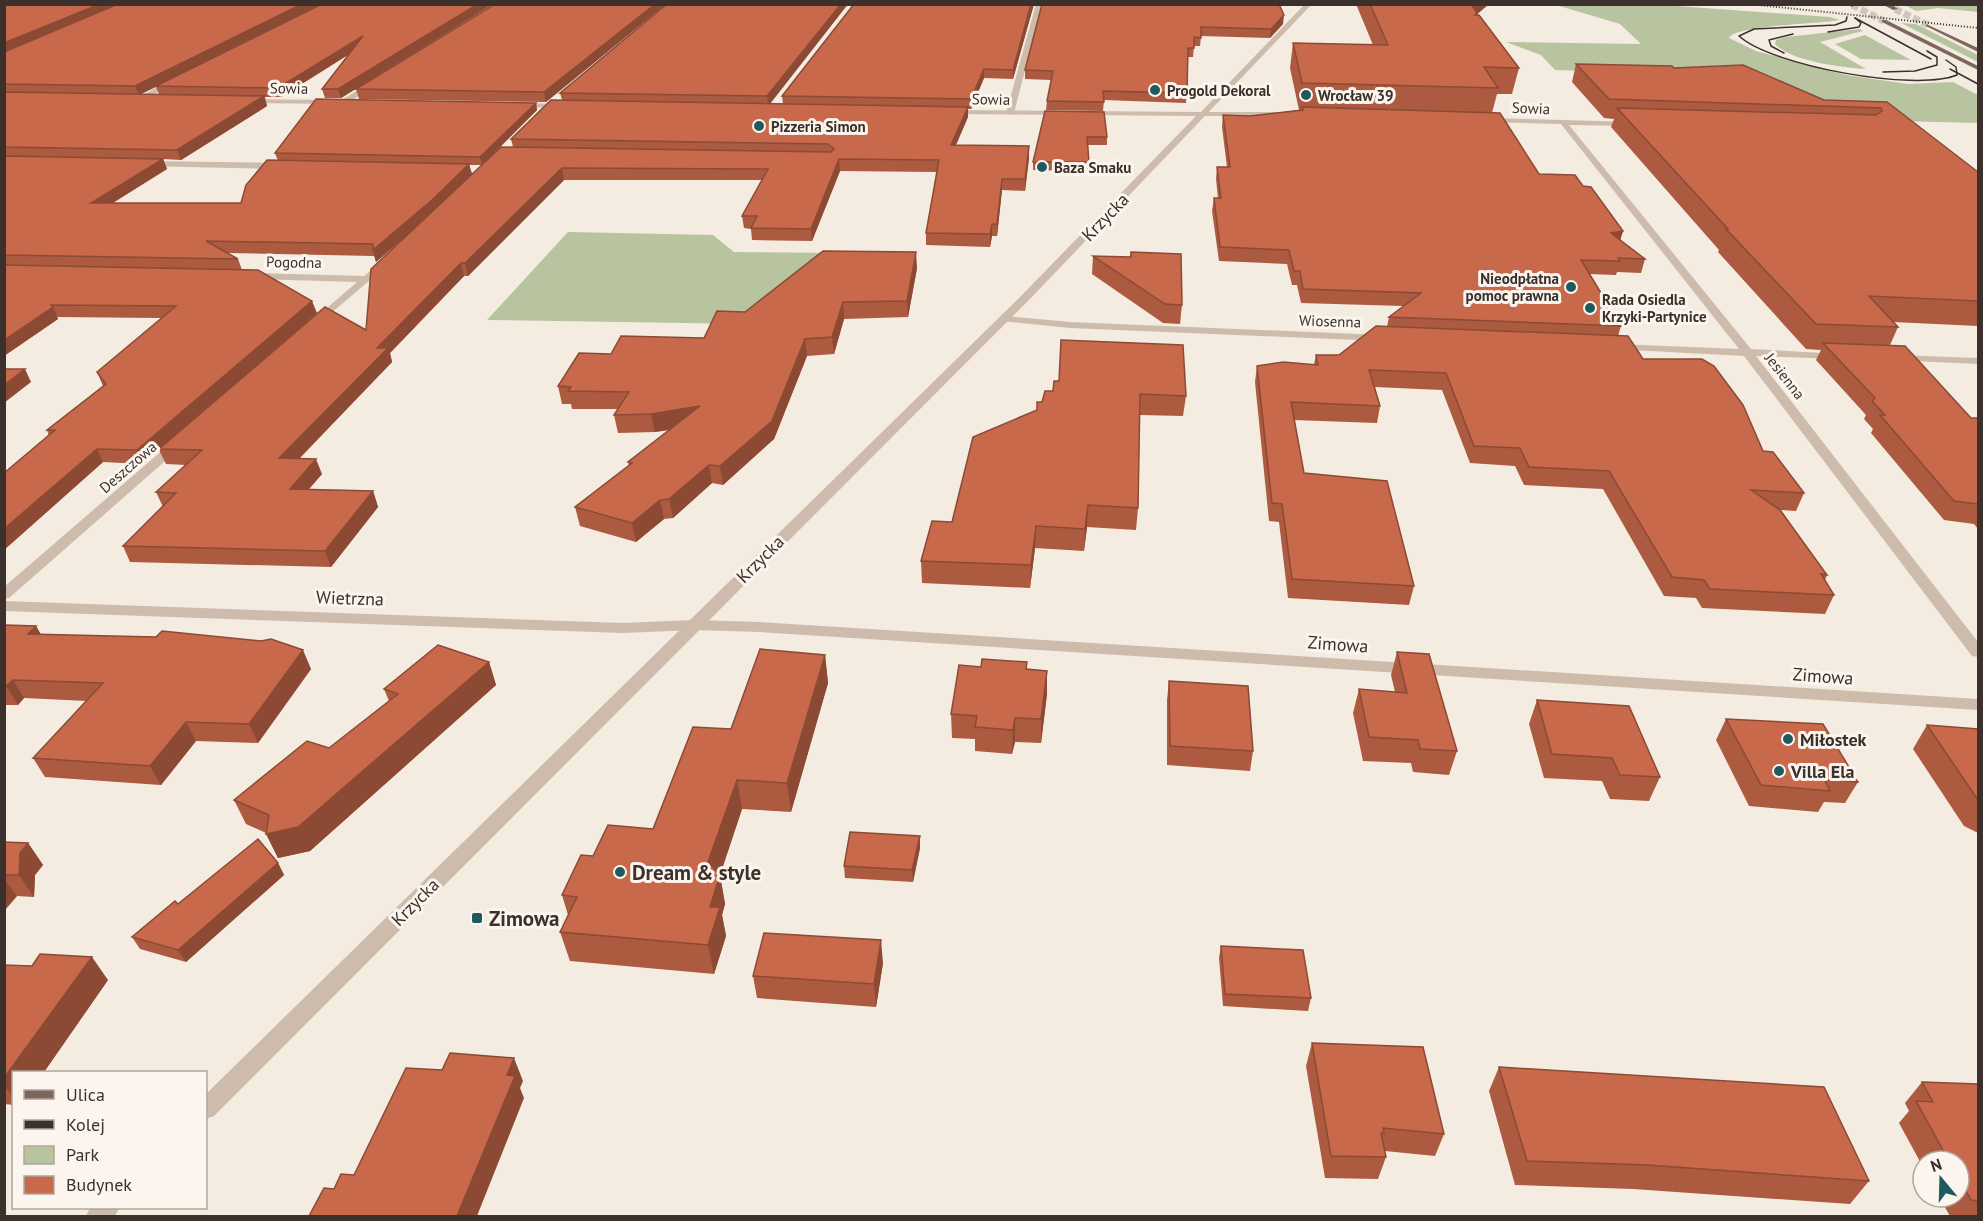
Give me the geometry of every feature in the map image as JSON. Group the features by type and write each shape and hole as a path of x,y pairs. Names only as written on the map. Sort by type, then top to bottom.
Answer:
{"main road":[{"path":"1885,4 1895,9"},
{"path":"1884,21 1978,68"},
{"path":"1928,25 1978,50"}],"street":[{"path":"1010,113 1039,4"},
{"name":"Krzycka","path":"207,1108 1004,319 1205,114 1309,4"},
{"path":"162,99 135,99 187,75"},
{"path":"343,102 385,76"},
{"path":"538,117 559,97"},
{"name":"Sowia","path":"233,100 362,103"},
{"path":"511,105 571,106"},
{"name":"Sowia","path":"942,112 1303,114"},
{"name":"Sowia","path":"1478,120 1648,124"},
{"name":"Jesienna","path":"1563,122 1748,353 1978,652"},
{"path":"134,164 288,166"},
{"path":"307,331 395,255"},
{"name":"Pogodna","path":"239,276 368,279"},
{"name":"Wiosenna","path":"1004,319 1070,325 1400,339"},
{"path":"1600,347 1854,357"},
{"path":"1888,358 1978,361"},
{"name":"Deszczowa","path":"4,595 184,438"},
{"name":"Wietrzna","path":"4,606 623,628 694,625"},
{"name":"Zimowa","path":"694,625 1978,705"}],"green space":[{"path":"1556,5 1663,5 1830,17 1840,20 1746,30 1729,38 1756,51 1846,75 1908,84 1953,82 1978,95 1978,123 1780,118 1630,72 1555,70 1541,55 1506,42 1641,44 1620,24"},
{"path":"1905,5 1978,5 1978,12 1938,8 1916,11"},
{"path":"1901,23 1916,24 1978,55 1978,62"},
{"path":"1860,29 1863,31 1820,42 1866,69 1805,59 1775,44 1776,40 1786,37"},
{"path":"1865,35 1911,60 1861,59 1835,44"},
{"path":"568,232 713,235 734,252 842,253 748,324 487,320"}],"building":[{"path":"4,4 100,4 4,43"},
{"path":"118,4 302,4 135,86 4,84 4,52"},
{"path":"322,4 478,4 338,89 322,89 363,36 278,88 156,86"},
{"path":"495,4 655,4 544,92 356,89"},
{"path":"667,4 841,4 767,96 560,93"},
{"path":"854,4 1031,4 1013,70 984,69 971,99 782,96"},
{"path":"1042,4 1279,4 1284,15 1271,29 1201,27 1201,38 1194,37 1194,48 1188,48 1187,93 1103,91 1104,102 1047,101 1053,71 1025,70"},
{"path":"1370,4 1471,4 1477,13 1475,15 1479,15 1519,68 1484,67 1498,88 1302,83 1293,43 1388,45"},
{"path":"1576,64 1672,66 1674,68 1743,65 1824,100 1887,102 1978,172 1978,301 1869,296 1898,327 1816,324 1726,229 1728,229 1617,108 1876,115 1882,111 1881,108 1609,99"},
{"path":"4,92 264,96 177,150 4,147"},
{"path":"316,99 536,103 480,157 275,153"},
{"path":"551,100 968,107 951,145 1029,146 1025,179 1002,179 997,224 992,224 990,234 926,233 939,160 839,159 811,229 751,228 757,216 742,216 768,169 562,168 465,263 461,263 377,348 388,348 279,458 316,459 290,489 373,491 325,551 123,546 176,493 156,492 202,450 159,449 325,307 366,330 371,269 501,147 831,152 834,149 828,144 511,139"},
{"path":"1302,107 1500,113 1539,174 1575,175 1583,186 1591,187 1623,231 1611,233 1645,259 1581,260 1621,326 1389,317 1421,293 1303,289 1300,271 1294,271 1289,250 1220,247 1214,198 1221,198 1217,167 1230,167 1223,115 1250,116 1303,110"},
{"path":"1045,111 1104,112 1107,137 1087,137 1089,162 1033,162"},
{"path":"4,156 163,159 91,203 241,203 246,185 267,160 469,164 432,200 373,250 373,244 206,241 238,259 4,255"},
{"path":"823,251 916,252 907,301 843,302 832,337 805,339 772,421 720,466 709,465 669,499 660,500 632,523 575,507 700,406 651,414 614,415 629,392 568,391 571,387 558,386 579,353 611,354 621,336 704,338 717,311 745,312"},
{"path":"1131,252 1181,254 1182,305 1165,304 1093,256 1131,257"},
{"path":"4,265 258,270 312,301 137,450 97,449 4,529 4,473 55,430 47,430 106,384 97,372 176,306 51,305 53,307 4,340"},
{"path":"1376,326 1628,336 1643,359 1702,359 1714,366 1743,405 1763,451 1773,452 1804,493 1751,490 1780,510 1827,575 1821,574 1834,595 1710,589 1704,580 1672,577 1609,471 1529,467 1520,448 1474,446 1446,373 1369,370 1380,406 1291,402 1304,473 1387,481 1414,586 1292,579 1282,504 1272,503 1257,366 1283,362 1318,365 1316,355 1339,355"},
{"path":"1061,340 1183,345 1186,396 1140,394 1138,508 1088,505 1085,529 1036,526 1031,565 921,561 932,521 952,522 973,437 1037,410 1037,402 1042,402 1045,391 1053,391 1054,381 1059,381"},
{"path":"1823,343 1905,346 1971,418 1978,418 1978,504 1954,501 1880,415 1885,415 1872,401 1875,398"},
{"path":"4,369 25,369 4,385"},
{"path":"4,625 36,626 28,634 156,637 162,631 261,641 271,639 303,650 249,724 186,722 150,766 33,758 103,683 13,680 4,686"},
{"path":"438,645 489,662 298,827 266,834 269,815 234,800 307,741 329,748 398,694 384,689"},
{"path":"760,649 825,655 787,783 737,780 708,862 720,875 710,907 720,907 708,945 560,932 577,897 562,895 581,855 593,856 608,825 653,829 693,727 731,729"},
{"path":"1397,652 1429,654 1457,751 1420,749 1418,740 1369,737 1359,689 1407,693"},
{"path":"982,659 1027,662 1026,669 1047,671 1041,719 1015,718 1013,730 975,727 977,716 951,714 959,665 981,667"},
{"path":"1169,681 1248,686 1253,751 1170,746"},
{"path":"1537,700 1629,706 1660,777 1620,775 1612,758 1552,754"},
{"path":"1726,719 1823,724 1858,782 1824,779 1830,791 1761,785"},
{"path":"1927,725 1978,729 1978,800"},
{"path":"850,832 920,836 912,870 844,866"},
{"path":"258,839 278,863 178,950 132,937 175,901 178,904"},
{"path":"4,842 28,843 20,853 19,875 4,875"},
{"path":"764,933 881,940 874,984 753,976"},
{"path":"1221,946 1303,950 1311,998 1225,994"},
{"path":"40,954 92,957 4,1078 4,965 32,966"},
{"path":"1312,1043 1423,1047 1444,1134 1383,1128 1384,1134 1381,1133 1386,1157 1331,1156"},
{"path":"450,1053 514,1058 507,1075 515,1076 457,1216 309,1216 324,1188 334,1189 341,1174 354,1175 406,1068 442,1070"},
{"path":"1499,1067 1824,1087 1869,1181 1647,1165 1527,1161"},
{"path":"1922,1082 1978,1084 1978,1201 1971,1200 1971,1149 1942,1149 1916,1101 1933,1102"}],"tunnel":[{"path":"1852,5 1884,21"},
{"path":"1895,9 1928,25"}],"tram line":[{"path":"1847,17 1846,21 1835,25 1754,29 1739,36 1756,47 1781,57 1845,73 1910,80 1937,79 1957,75 1957,73"},
{"path":"1828,32 1859,27 1861,23 1855,18 1931,59"},
{"path":"1784,53 1771,46 1769,40 1793,34"},
{"path":"1883,72 1915,71 1937,65 1937,57 1927,51"},
{"path":"1946,60 1956,67 1957,73"},
{"path":"1950,69 1957,73"},
{"path":"1957,73 1978,84"}],"railway":[{"path":"1749,4 1978,28"}],"place":[{"name":"Progold Dekoral","path":"1155,90"},
{"name":"Wrocław 39","path":"1306,95"},
{"name":"Pizzeria Simon","path":"759,126"},
{"name":"Baza Smaku","path":"1042,167"},
{"name":"Nieodpłatna pomoc prawna","path":"1571,287"},
{"name":"Rada Osiedla Krzyki-Partynice","path":"1590,308"},
{"name":"Miłostek","path":"1788,739"},
{"name":"Villa Ela","path":"1779,771"},
{"name":"Dream & style","path":"620,872"},
{"name":"Zimowa","path":"477,918"}]}
